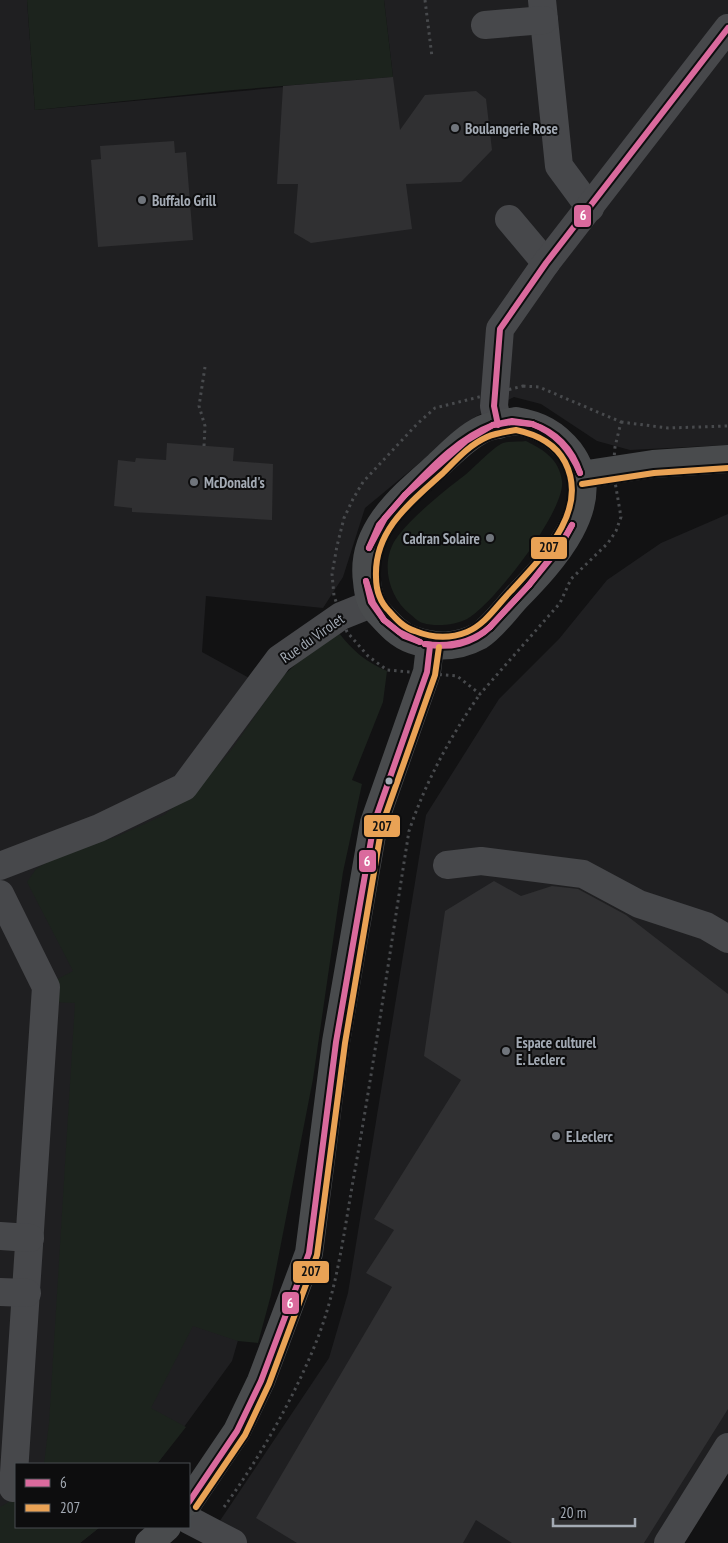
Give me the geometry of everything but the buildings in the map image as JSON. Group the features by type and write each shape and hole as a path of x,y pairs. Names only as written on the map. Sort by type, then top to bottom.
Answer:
{"main road":[{"path":"516,421 535,424 559,438 575,460 581,475 583,492 573,526 559,548 523,591 480,635 449,646 430,646 409,638 393,628 372,604 365,567 368,547 380,523 418,483 456,449 482,430 516,421"},
{"path":"581,475 653,464 728,459"},
{"path":"190,1501 237,1431 261,1381 309,1254 336,1042 374,823 427,672 430,646"},
{"path":"149,1543 165,1528"}],"street":[{"path":"485,25 543,10 560,166 590,208"},
{"path":"498,425 494,406 500,329 546,263 728,28"},
{"path":"509,219 546,263"},
{"name":"Rue du Virolet","path":"0,866 99,828 184,786 279,659 341,616 372,604"},
{"path":"447,865 481,861 583,874 639,904 706,926 728,939"},
{"path":"0,894 46,987 13,1488"},
{"path":"0,1236 30,1238"},
{"path":"0,1292 27,1293"},
{"path":"668,1543 728,1447"},
{"path":"190,1521 233,1543"}],"path":[{"path":"424,0 432,57"},
{"path":"204,446 205,426 199,406 205,367"},
{"path":"523,386 539,387 621,422 668,428 728,426"},
{"path":"372,472 425,416 436,408 465,401"},
{"path":"615,446 621,422"},
{"path":"457,676 480,694 560,603 571,579 608,543 616,531 621,517 619,502"},
{"path":"347,632 368,656 387,670 398,670"}],"shaded area":[{"path":"0,0 27,0 35,110 393,77 384,0 728,0 728,445 630,450 597,441 541,404 514,397 475,417 365,508 343,577 323,608 206,596 202,652 311,712 264,1251 232,1361 158,1463 15,1463 15,1528 99,1528 80,1543 0,1543"},
{"path":"27,0 384,0 393,77 234,90 35,110"},
{"path":"526,441 550,456 558,467 562,481 560,495 541,534 510,577 479,610 467,619 445,625 419,622 402,607 392,588 388,567 392,546 398,536 421,512 499,445 505,442"},
{"path":"728,514 728,1465 678,1543 205,1543 329,1358 348,1293 426,815 499,699 559,639 607,580 661,543"},
{"path":"339,633 360,655 387,671 383,702 352,780 362,784 343,872 313,1079 271,1295 258,1343 238,1341 193,1326 151,1408 186,1427 158,1463 44,1463 49,1423 75,1003 51,1002 52,982 73,971 27,882 36,869 51,860 118,836 164,815 200,786 232,749 283,676 320,642"},
{"path":"15,1499 15,1528 99,1528 80,1543 0,1543 0,1507"}],"transit line":[{"name":"6","path":"498,425 494,406 500,329 546,263 728,28"},
{"name":"6","path":"493,425 512,421 532,424"},
{"name":"6","path":"493,425 512,422 532,424"},
{"name":"6","path":"532,424 541,427 562,442 577,464 580,473"},
{"name":"6","path":"532,424 548,432 561,443 572,457 580,473"},
{"name":"6","path":"405,495 456,446 493,425"},
{"name":"6","path":"405,495 466,441 493,425"},
{"name":"207","path":"516,430 544,440 561,455 565,462 571,480 571,498 567,515 559,532 536,563 491,614 474,629 454,636 441,637 407,628 386,607 377,591 377,560 381,545 388,531 407,506 469,448 490,436 516,430"},
{"name":"207","path":"582,484 654,473 728,468"},
{"name":"6","path":"369,548 379,525 405,495"},
{"name":"6","path":"369,548 385,518 405,495"},
{"name":"6","path":"529,585 561,544 572,525"},
{"name":"6","path":"529,585 560,547 572,525"},
{"name":"6","path":"366,581 373,603 384,620"},
{"name":"6","path":"366,581 371,602 384,620"},
{"name":"6","path":"490,627 529,585"},
{"name":"6","path":"490,627 529,585"},
{"name":"6","path":"384,620 399,632 420,642"},
{"name":"6","path":"384,620 404,636 420,642"},
{"name":"6","path":"425,644 443,645 460,643 476,637 490,627"},
{"name":"6","path":"425,644 443,646 460,644 476,638 490,627"},
{"name":"6","path":"190,1501 237,1431 261,1381 309,1253 336,1042 374,823 427,672 430,646"},
{"name":"207","path":"196,1507 245,1435 269,1384 317,1255 345,1043 382,825 435,675 439,647"}],"place":[{"name":"Boulangerie Rose","path":"455,128"},
{"name":"Buffalo Grill","path":"142,200"},
{"name":"McDonald's","path":"194,482"},
{"name":"Cadran Solaire","path":"490,538"},
{"name":"Espace culturel E. Leclerc","path":"506,1051"},
{"name":"E.Leclerc","path":"556,1136"}]}
